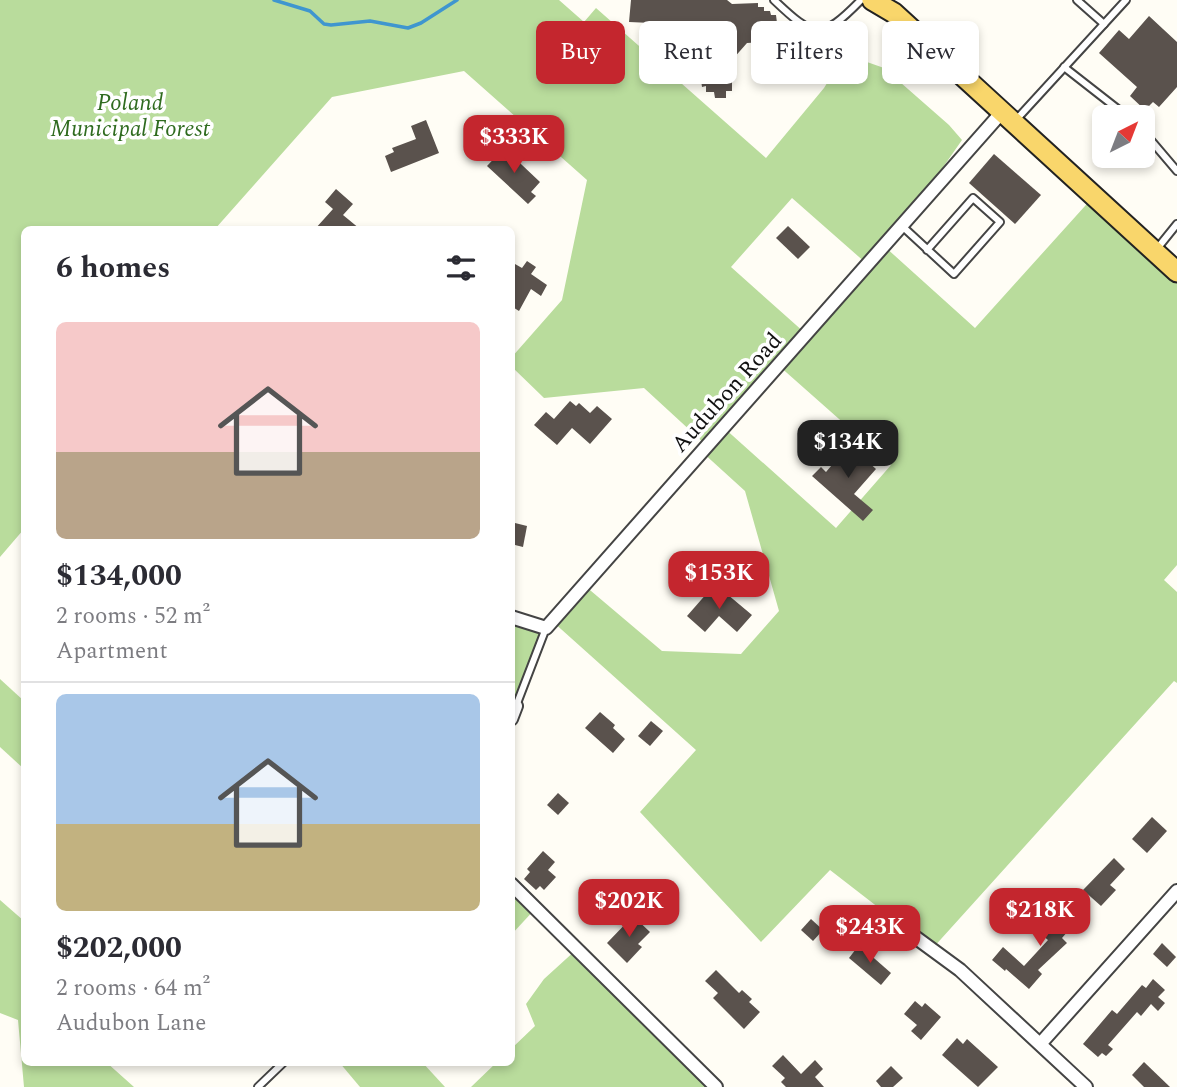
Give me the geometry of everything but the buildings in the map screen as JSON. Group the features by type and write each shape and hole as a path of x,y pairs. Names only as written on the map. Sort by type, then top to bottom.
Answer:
{"main road":[{"path":"872,0 894,13 1177,272"}],"street":[{"name":"Audubon Road","path":"546,628 902,226 1008,117"},
{"path":"515,618 546,628"},
{"path":"515,888 716,1087"},
{"path":"1041,1043 1177,891"},
{"path":"900,926 960,970 1086,1087"}],"lane":[{"path":"774,0 797,22 815,31 829,29 861,0"},
{"path":"1077,0 1104,24"},
{"path":"1008,117 1064,66 1126,0"},
{"path":"1064,66 1113,105"},
{"path":"1155,145 1177,171"},
{"path":"902,226 927,250 954,274 1000,222 973,198 927,250"},
{"path":"1155,252 1177,224"},
{"name":"Audubon Road","path":"515,709 546,628"},
{"path":"258,1087 280,1066"}],"green space":[{"name":"Poland Municipal Forest","path":"0,0 559,0 583,21 536,21 536,84 625,84 625,34 639,46 639,84 682,84 766,158 826,84 868,84 868,62 882,67 882,84 902,84 962,140 902,226 884,246 975,328 1094,196 1177,272 1177,565 1164,580 1177,592 1177,683 1174,681 932,949 830,870 761,942 640,812 696,750 552,621 584,585 662,651 741,654 779,611 745,491 701,451 706,445 644,388 544,398 515,370 515,353 562,300 587,180 464,71 332,97 218,226 21,226 21,532 0,557","holes":["792,198 867,264 805,333 731,267","778,365 891,465 836,528 723,427"]},
{"path":"596,8 611,21 585,21"},
{"path":"515,618 546,628 515,706"},
{"path":"0,679 21,698 21,766 0,747"},
{"path":"515,888 536,908 515,931"},
{"path":"0,900 21,918 21,1054 18,1020 0,1013"},
{"path":"577,949 716,1087 471,1087 493,1066 515,1066 515,1045 535,1026 526,1004 544,979"},
{"path":"22,1066 110,1066 134,1087 24,1087"},
{"path":"342,1066 426,1066 445,1087 360,1087"}],"waterway":[{"path":"274,0 310,11 324,24 370,21 408,28 421,23 457,0"}]}
